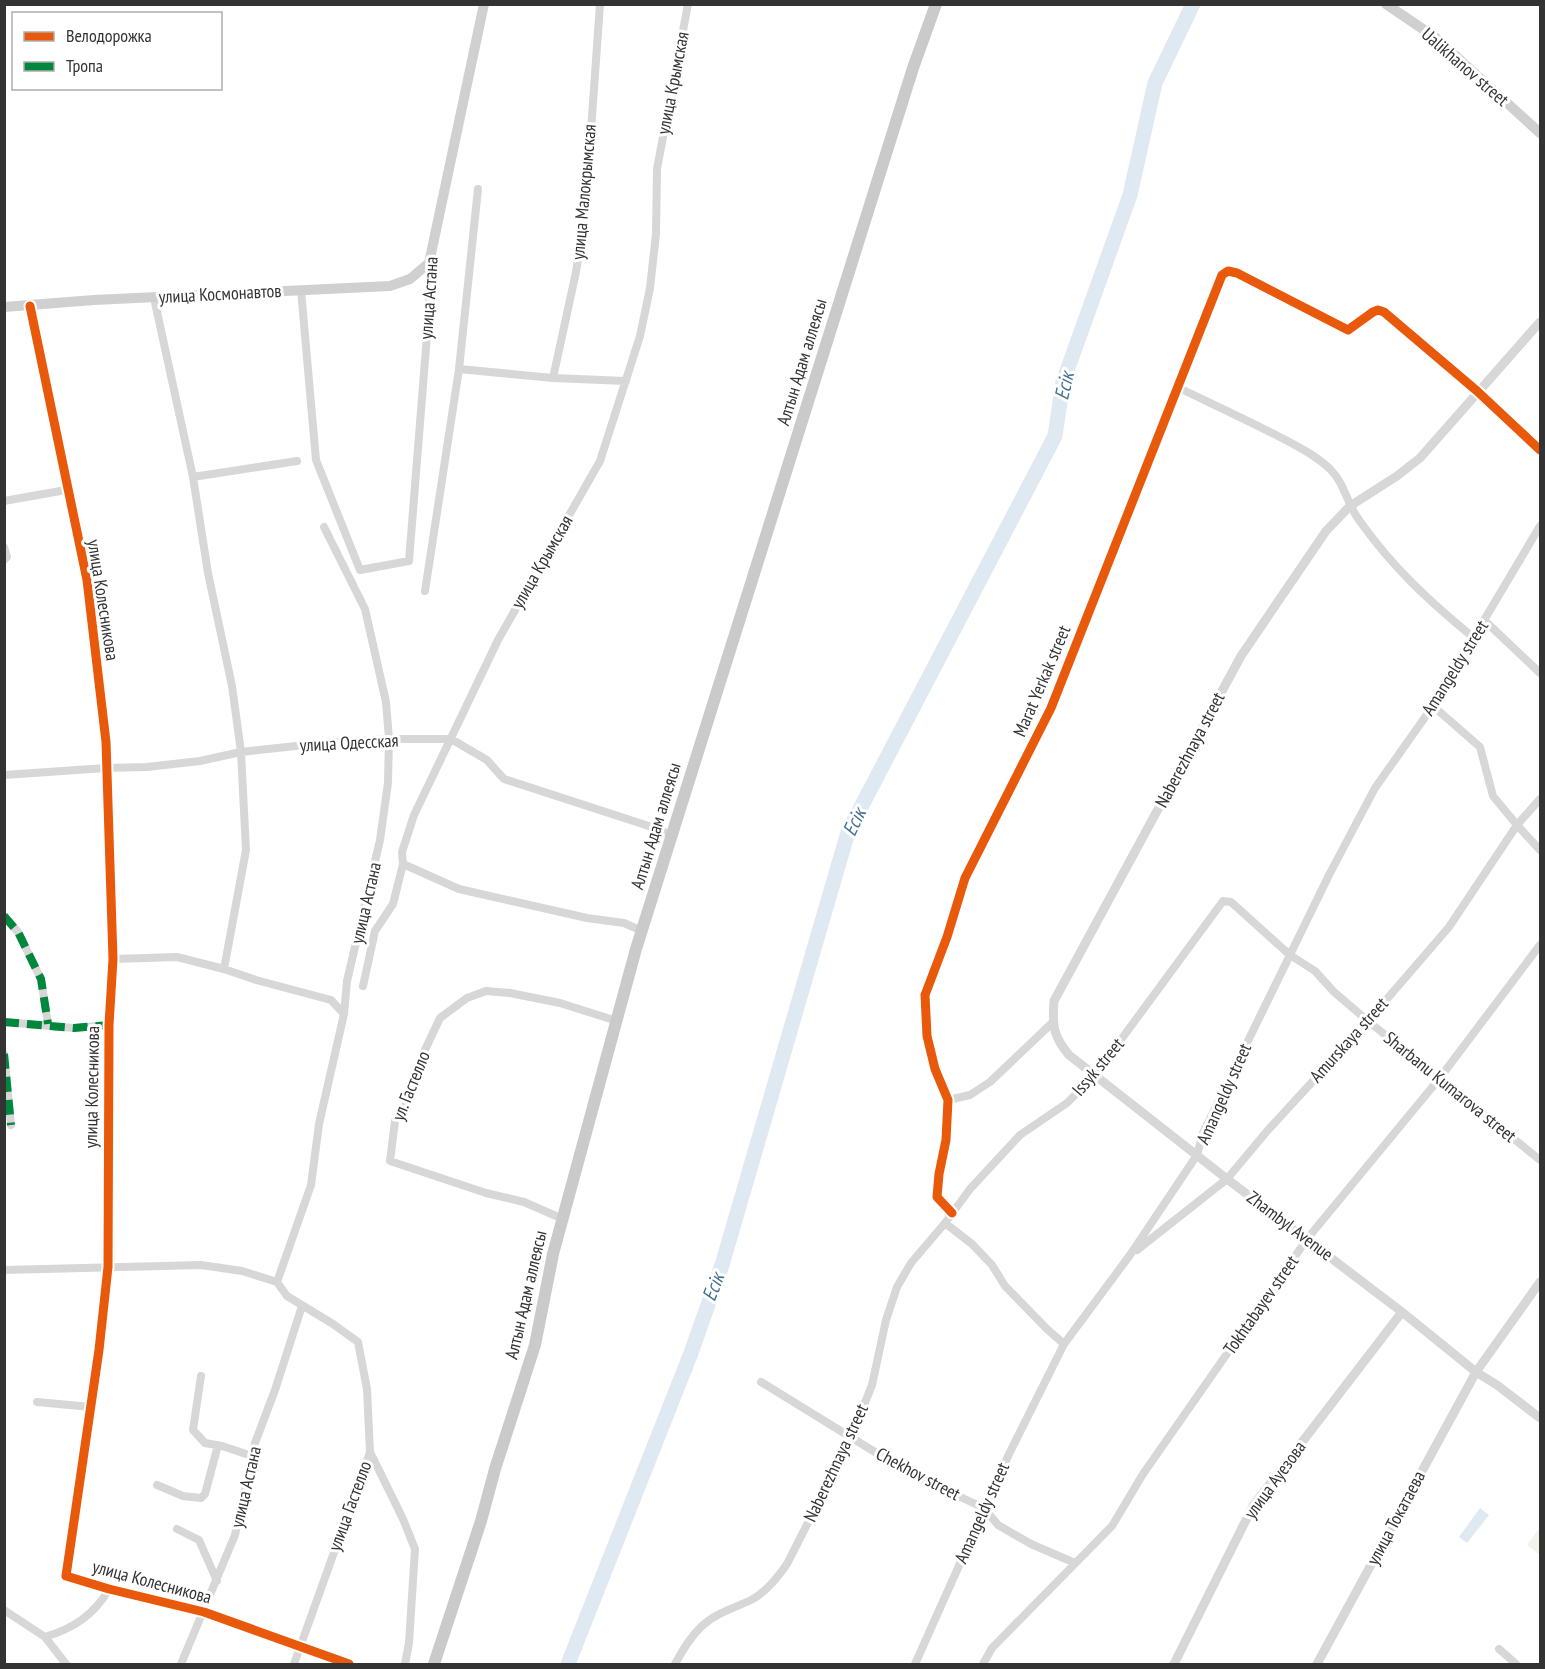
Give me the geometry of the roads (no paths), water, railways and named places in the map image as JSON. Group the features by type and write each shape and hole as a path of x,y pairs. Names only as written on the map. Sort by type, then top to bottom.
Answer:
{"main road":[{"name":"улица Астана","path":"429,263 484,4"},
{"name":"Алтын Адам аллеясы","path":"434,1665 535,1345 563,1219 642,931 913,68 936,4"},
{"name":"Ualikhanov street","path":"1386,4 1436,38 1540,133"},
{"name":"улица Космонавтов","path":"4,307 94,300 390,286 410,279 429,263"}],"street":[{"name":"улица Малокрымская","path":"552,378 576,272 585,214 600,4"},
{"name":"улица Крымская","path":"363,986 375,932 393,904 403,864 402,852 414,815 498,640 600,460 640,336 650,288 656,234 657,169 688,4"},
{"path":"425,591 459,369 478,189"},
{"name":"улица Астана","path":"301,290 316,460 360,570 408,561 429,310 429,263"},
{"name":"Marat Yerkak street","path":"948,1100 935,1069 927,1036 926,996 947,937 964,878 1051,708 1222,275 1228,271 1237,273 1348,330 1373,312 1378,310 1384,312 1477,391"},
{"path":"154,298 193,477 208,573 232,686 241,752 246,850 224,969"},
{"name":"улица Колесникова","path":"30,306 66,490 87,580 106,742 113,959 109,1025 108,1267 91,1407 66,1576 204,1612 349,1665"},
{"name":"Naberezhnaya street","path":"1052,1023 1054,1000 1241,656 1326,531 1350,506 1397,476 1420,458 1540,322"},
{"path":"459,369 552,378 626,381"},
{"path":"1177,387 1311,454 1330,470 1345,489 1350,506 1379,547 1409,582 1473,638"},
{"path":"1477,391 1540,450"},
{"path":"193,477 297,461"},
{"path":"4,501 66,490"},
{"name":"Amangeldy street","path":"915,1665 1008,1454 1065,1344 1130,1255 1197,1155 1203,1133 1329,874 1375,788 1433,706 1540,526"},
{"name":"улица Астана","path":"277,1282 311,1185 319,1124 344,1014 347,981 381,840 388,783 389,739 386,702 365,609 324,527"},
{"path":"4,547 7,557 4,560"},
{"path":"1484,620 1540,672"},
{"path":"1433,706 1480,747 1493,796 1540,849"},
{"name":"улица Одесская","path":"4,776 147,767 200,761 241,752 324,743 389,739 451,739 488,760 504,779 661,830 671,836"},
{"name":"Amurskaya street","path":"1130,1255 1227,1179 1449,927 1517,825 1540,799"},
{"path":"403,864 459,889 587,918 624,923 642,931"},
{"name":"Sharbanu Kumarova street","path":"1223,901 1231,902 1290,955 1315,970 1334,992 1368,1021 1540,1160"},
{"name":"Issyk street","path":"945,1223 970,1189 1020,1135 1067,1103 1095,1075 1223,901"},
{"path":"4,916 18,932 41,979 48,1024"},
{"name":"Tokhtabayev street","path":"983,1665 992,1648 1112,1526 1143,1474 1307,1239 1439,1079 1540,945"},
{"path":"113,959 177,957 331,1000 344,1014"},
{"name":"ул. Гастелло","path":"563,1219 524,1202 486,1193 390,1161 394,1121 405,1106 414,1071 440,1018 467,998 486,991 510,993 560,1003 616,1021"},
{"path":"4,1022 74,1028 109,1025"},
{"path":"952,1213 937,1197 946,1140 948,1100 970,1095 990,1082 1052,1023"},
{"name":"Zhambyl Avenue","path":"1052,1023 1059,1042 1069,1055 1402,1312 1476,1372 1540,1418"},
{"path":"4,1054 11,1125"},
{"path":"945,1223 972,1244 992,1265 1005,1286 1065,1344"},
{"name":"Naberezhnaya street","path":"675,1665 687,1642 702,1625 720,1613 752,1599 777,1579 787,1564 851,1438 872,1385 886,1320 897,1287 911,1263 945,1223"},
{"path":"4,1270 201,1265 242,1271 277,1282 287,1296 302,1306"},
{"name":"улица Токатаева","path":"1317,1665 1476,1372 1540,1282"},
{"name":"улица Астана","path":"181,1665 235,1535 252,1456 302,1306"},
{"name":"улица Гастелло","path":"294,1665 370,1452 367,1389 358,1342 302,1306"},
{"name":"улица Ауезова","path":"1174,1665 1253,1506 1402,1312"},
{"path":"201,1376 194,1430 205,1443 252,1456"},
{"name":"Chekhov street","path":"760,1382 909,1473 984,1508 998,1525 1031,1544 1075,1563"},
{"path":"37,1402 91,1407"},
{"path":"157,1485 183,1496 201,1498 205,1494 211,1476 213,1458 218,1445"},
{"path":"370,1452 415,1549 409,1642 405,1665"},
{"path":"177,1529 199,1540 217,1581"},
{"path":"45,1637 62,1632 84,1618 100,1605 109,1589"},
{"path":"4,1610 45,1637 66,1665"},
{"path":"1499,1650 1516,1665"}],"waterway":[{"name":"Есік","path":"568,1664 691,1353 722,1265 848,832 1055,436 1063,382 1130,195 1155,83 1193,4"}]}
